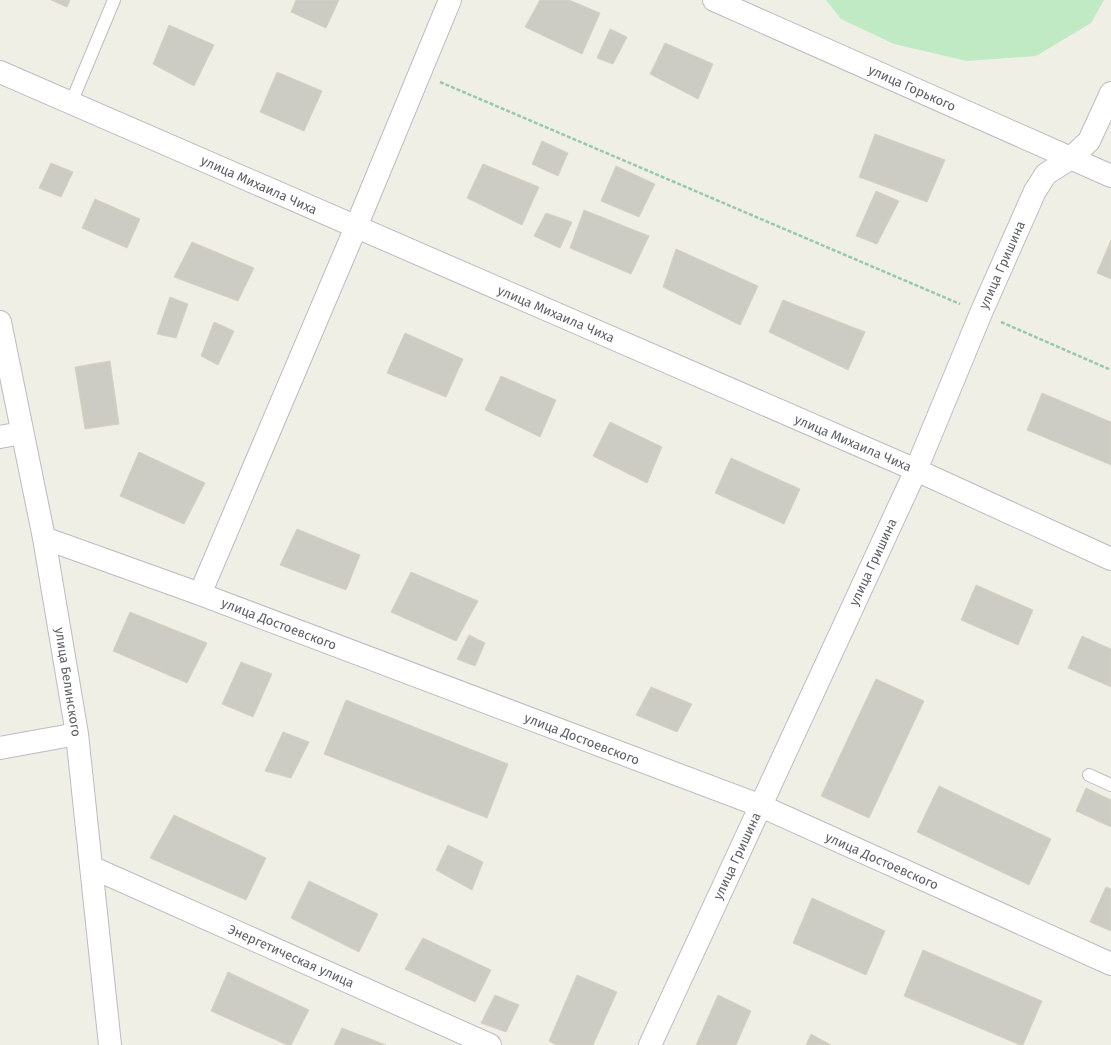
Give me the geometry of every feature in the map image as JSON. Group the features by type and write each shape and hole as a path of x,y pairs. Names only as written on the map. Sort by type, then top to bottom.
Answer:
{"street":[{"path":"200,594 356,227 450,0"},
{"name":"улица Горького","path":"714,0 1111,176"},
{"name":"улица Михаила Чиха","path":"0,72 916,470 1111,559"},
{"name":"улица Гришина","path":"650,1045 916,470 981,313 1035,191 1046,174 1071,158 1088,141 1111,93"},
{"name":"улица Белинского","path":"0,322 44,538 76,734 110,1045"},
{"path":"0,437 22,433"},
{"name":"улица Достоевского","path":"44,538 200,594 760,806 1111,964"},
{"path":"0,748 76,734"},
{"name":"Энергетическая улица","path":"91,867 490,1045"}],"lane":[{"path":"71,103 114,0"},
{"path":"1089,775 1111,785"}],"path":[{"path":"420,73 1111,370"}],"green space":[{"path":"826,0 1104,0 1091,23 1036,56 967,61 894,44 841,19"}],"building":[{"path":"51,0 70,0 67,7"},
{"path":"296,0 339,0 326,28 291,12"},
{"path":"540,0 569,0 600,13 582,54 525,27"},
{"path":"169,25 214,45 194,86 153,64"},
{"path":"610,29 627,37 613,64 597,58"},
{"path":"665,43 713,64 698,99 650,74"},
{"path":"277,72 322,91 304,131 260,112"},
{"path":"875,134 945,160 927,202 859,177"},
{"path":"542,141 568,153 558,176 532,164"},
{"path":"51,163 73,172 61,197 39,188"},
{"path":"483,164 539,187 522,225 467,198"},
{"path":"616,166 655,184 639,217 601,201"},
{"path":"876,191 899,201 877,244 856,236"},
{"path":"95,199 140,219 127,248 82,228"},
{"path":"584,210 649,236 631,274 570,248"},
{"path":"546,213 572,222 560,248 534,236"},
{"path":"1111,240 1111,279 1097,273"},
{"path":"192,242 254,268 238,301 174,277"},
{"path":"676,249 758,286 740,325 663,287"},
{"path":"170,297 188,304 176,338 157,334"},
{"path":"783,300 865,332 848,370 769,332"},
{"path":"214,322 234,331 218,365 201,356"},
{"path":"405,333 463,359 446,397 387,373"},
{"path":"110,361 119,424 85,429 75,367"},
{"path":"501,376 556,400 540,437 485,410"},
{"path":"1042,393 1111,422 1111,465 1027,430"},
{"path":"610,422 662,447 647,483 593,456"},
{"path":"139,452 205,483 184,524 120,496"},
{"path":"731,458 800,489 784,524 715,493"},
{"path":"297,529 360,555 346,590 280,565"},
{"path":"411,572 478,601 456,641 391,612"},
{"path":"976,585 1033,610 1018,645 961,620"},
{"path":"130,612 207,643 187,683 113,651"},
{"path":"469,635 485,643 475,666 457,659"},
{"path":"1082,636 1111,649 1111,687 1068,668"},
{"path":"241,662 272,674 253,717 222,704"},
{"path":"876,679 924,701 869,818 821,796"},
{"path":"651,687 692,704 677,732 636,715"},
{"path":"346,700 508,764 487,818 324,754"},
{"path":"283,732 309,742 291,778 265,771"},
{"path":"939,786 1051,839 1029,885 917,832"},
{"path":"1086,788 1111,800 1111,827 1076,811"},
{"path":"174,815 266,858 246,900 150,858"},
{"path":"448,845 483,862 472,890 436,870"},
{"path":"309,881 378,914 359,952 291,918"},
{"path":"1106,887 1111,889 1111,931 1090,922"},
{"path":"812,898 885,931 866,975 793,943"},
{"path":"423,938 491,970 475,1002 405,969"},
{"path":"923,950 1042,1001 1023,1045 904,996"},
{"path":"228,972 309,1010 291,1045 287,1045 211,1011"},
{"path":"577,975 617,992 593,1045 556,1045 549,1041"},
{"path":"495,995 519,1005 506,1032 481,1023"},
{"path":"718,995 751,1011 736,1045 696,1045"},
{"path":"342,1028 386,1045 334,1045"},
{"path":"811,1034 831,1045 806,1045"}]}
